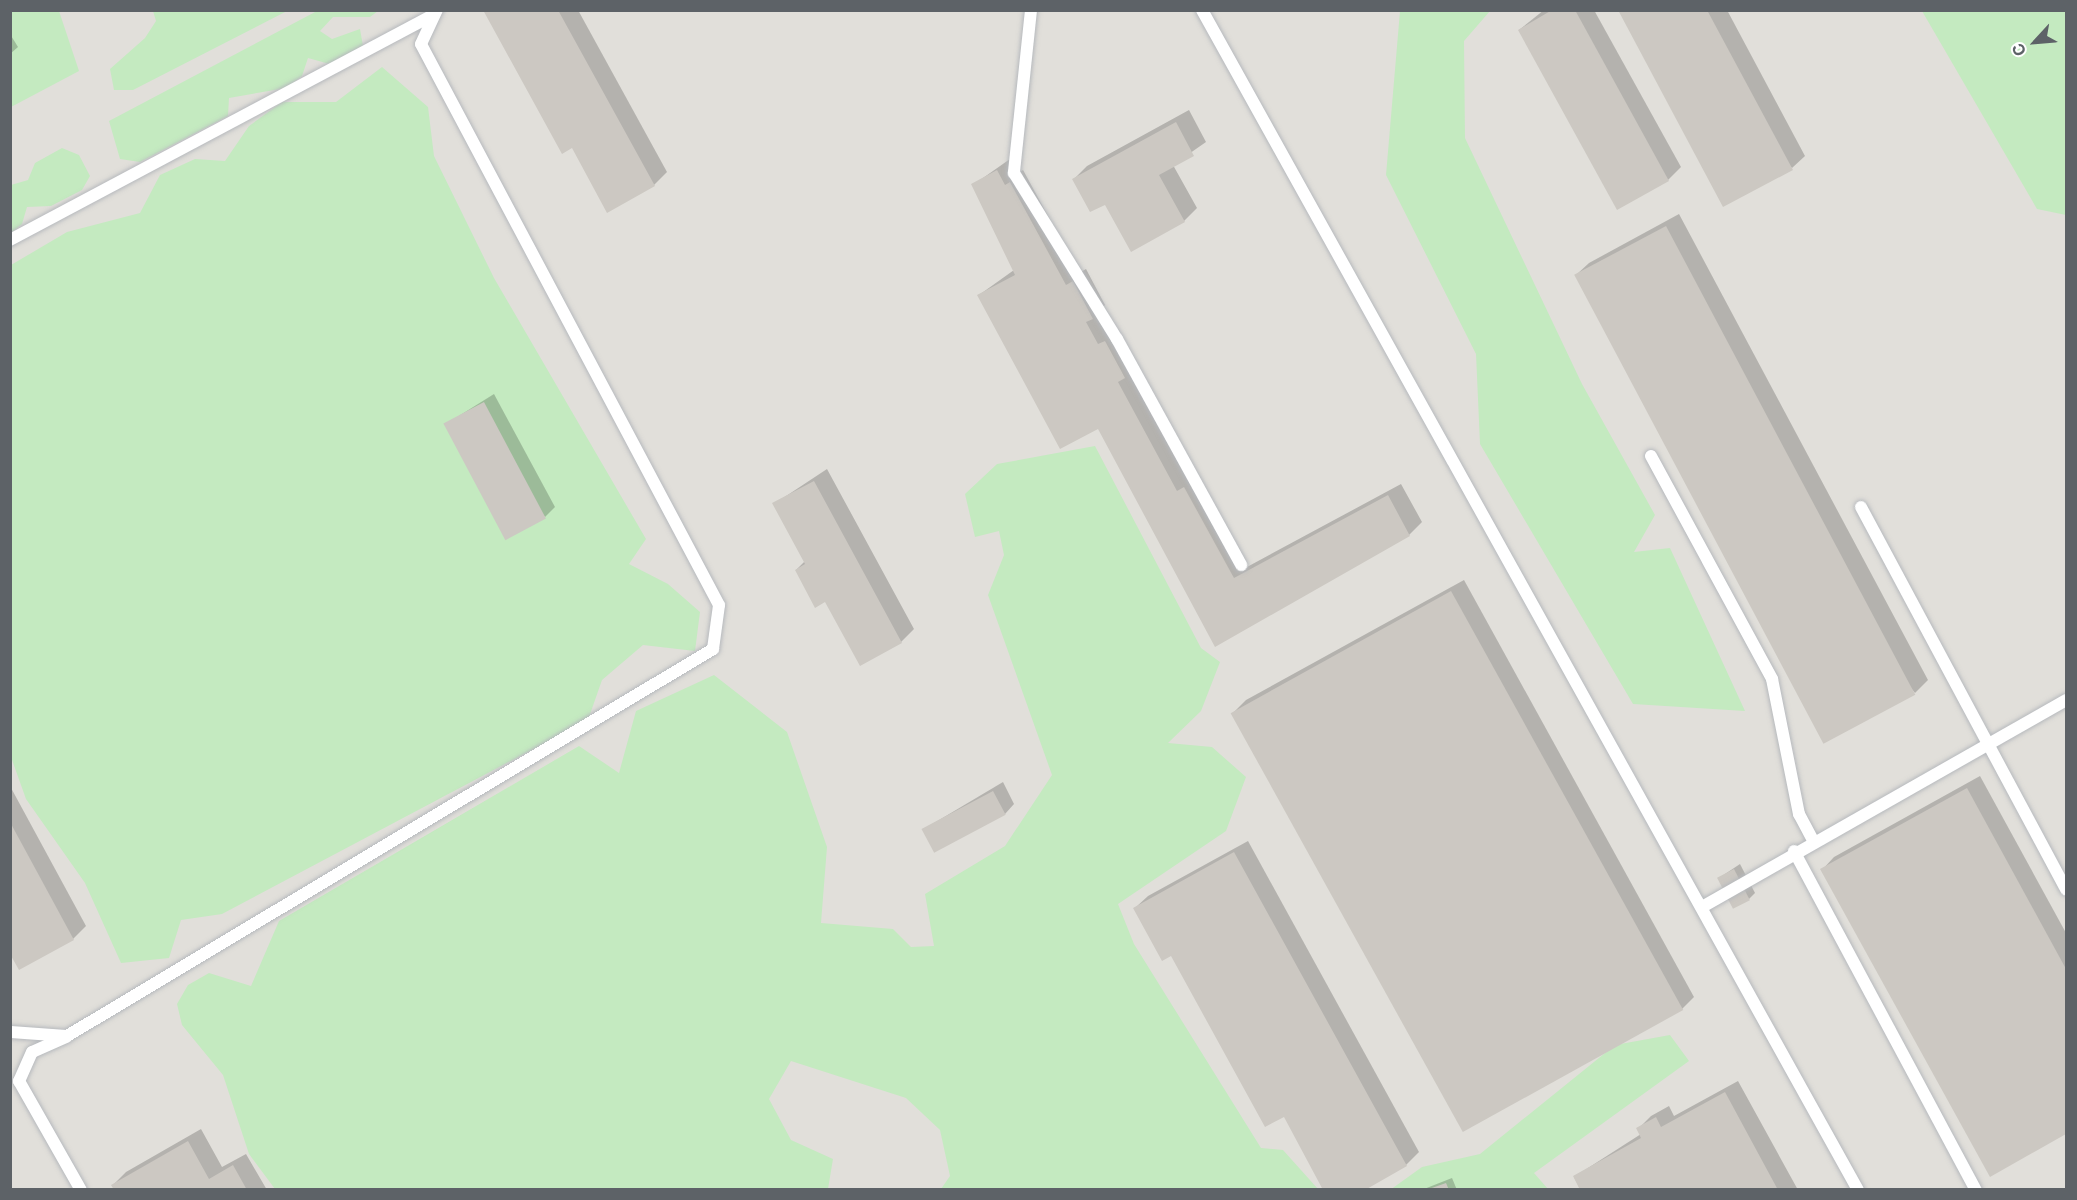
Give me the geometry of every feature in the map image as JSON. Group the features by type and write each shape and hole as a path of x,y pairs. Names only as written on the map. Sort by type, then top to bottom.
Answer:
{"lane":[{"path":"1031,10 1014,173 1117,339 1241,565"},
{"path":"1202,10 1858,1190"},
{"path":"10,240 436,12"},
{"path":"81,1190 19,1081 32,1052 67,1036 713,649 719,605 421,44 436,12"},
{"path":"1651,456 1772,679 1799,814 1813,840"},
{"path":"1861,507 2067,889"},
{"path":"1702,907 1813,840 2067,700"},
{"path":"1794,851 1976,1190"},
{"path":"10,1032 67,1036"}],"shaded area":[{"path":"11,11 2066,11 2066,1189 11,1189"}],"green space":[{"path":"11,10 59,11 79,71 11,107"},
{"path":"153,10 287,11 133,90 114,90 110,69 145,38 156,21"},
{"path":"317,11 378,11 370,17 333,17 320,31 332,39 360,29 363,46 333,65 308,58 302,76 286,88 229,98 228,116 140,162 120,159 109,121"},
{"path":"1400,11 1490,11 1464,41 1465,138 1582,384 1655,515 1634,552 1670,548 1745,711 1633,704 1480,444 1476,354 1386,175"},
{"path":"1922,11 2066,11 2066,215 2037,209"},
{"path":"382,67 428,107 434,156 494,278 646,539 629,564 668,584 700,612 695,651 643,645 602,680 588,720 222,914 181,920 169,958 121,963 85,883 26,799 11,757 11,265 67,232 140,213 160,175 195,159 225,161 249,126 282,102 336,102"},
{"path":"62,148 79,155 90,176 82,190 51,206 27,207 22,224 11,233 11,185 28,180 35,163"},
{"path":"1095,446 1201,648 1220,662 1201,711 1168,743 1212,747 1246,777 1226,831 1118,904 1134,944 1261,1148 1283,1150 1318,1189 941,1189 950,1176 940,1130 906,1098 791,1061 769,1099 791,1140 833,1159 828,1189 275,1189 249,1154 223,1075 182,1025 177,1004 188,985 209,973 251,986 279,921 579,746 619,773 636,711 714,675 787,732 827,847 821,923 893,929 911,947 934,946 925,894 1005,846 1052,775 988,595 1004,555 999,531 975,537 965,494 997,464"},
{"path":"1670,1035 1689,1061 1534,1173 1548,1189 1390,1190 1422,1167 1480,1154 1615,1045"}],"building":[{"path":"483,10 558,10 655,186 607,213 572,148 562,154"},
{"path":"1552,10 1575,10 1669,181 1617,210 1518,30"},
{"path":"1618,10 1707,10 1793,170 1723,207"},
{"path":"1176,122 1194,156 1159,175 1185,222 1131,252 1105,205 1090,212 1072,179"},
{"path":"997,170 1005,185 1010,182 1066,285 1073,281 1093,319 1086,322 1098,344 1105,341 1125,378 1118,382 1177,491 1184,487 1234,578 1388,495 1410,536 1215,647 1098,429 1060,449 977,295 1015,275 971,184"},
{"path":"1666,226 1915,695 1823,744 1574,275"},
{"path":"484,402 546,519 505,540 443,424"},
{"path":"814,481 902,643 860,666 825,602 815,608 795,570 805,564 772,503"},
{"path":"1451,591 1683,1010 1463,1132 1231,713"},
{"path":"1967,788 2066,969 2066,1134 1990,1177 1820,869"},
{"path":"993,791 1006,815 934,853 921,829"},
{"path":"10,822 74,940 19,970 10,954"},
{"path":"1234,852 1407,1166 1365,1190 1323,1190 1284,1117 1265,1127 1171,956 1162,961 1133,908"},
{"path":"1734,869 1750,900 1733,909 1717,878"},
{"path":"1725,1092 1778,1190 1580,1190 1573,1176 1641,1138 1636,1128 1656,1117 1661,1127"},
{"path":"188,1141 209,1179 233,1165 247,1190 114,1190 111,1185"},
{"path":"1446,1183 1449,1190 1429,1190 1429,1189"}]}
